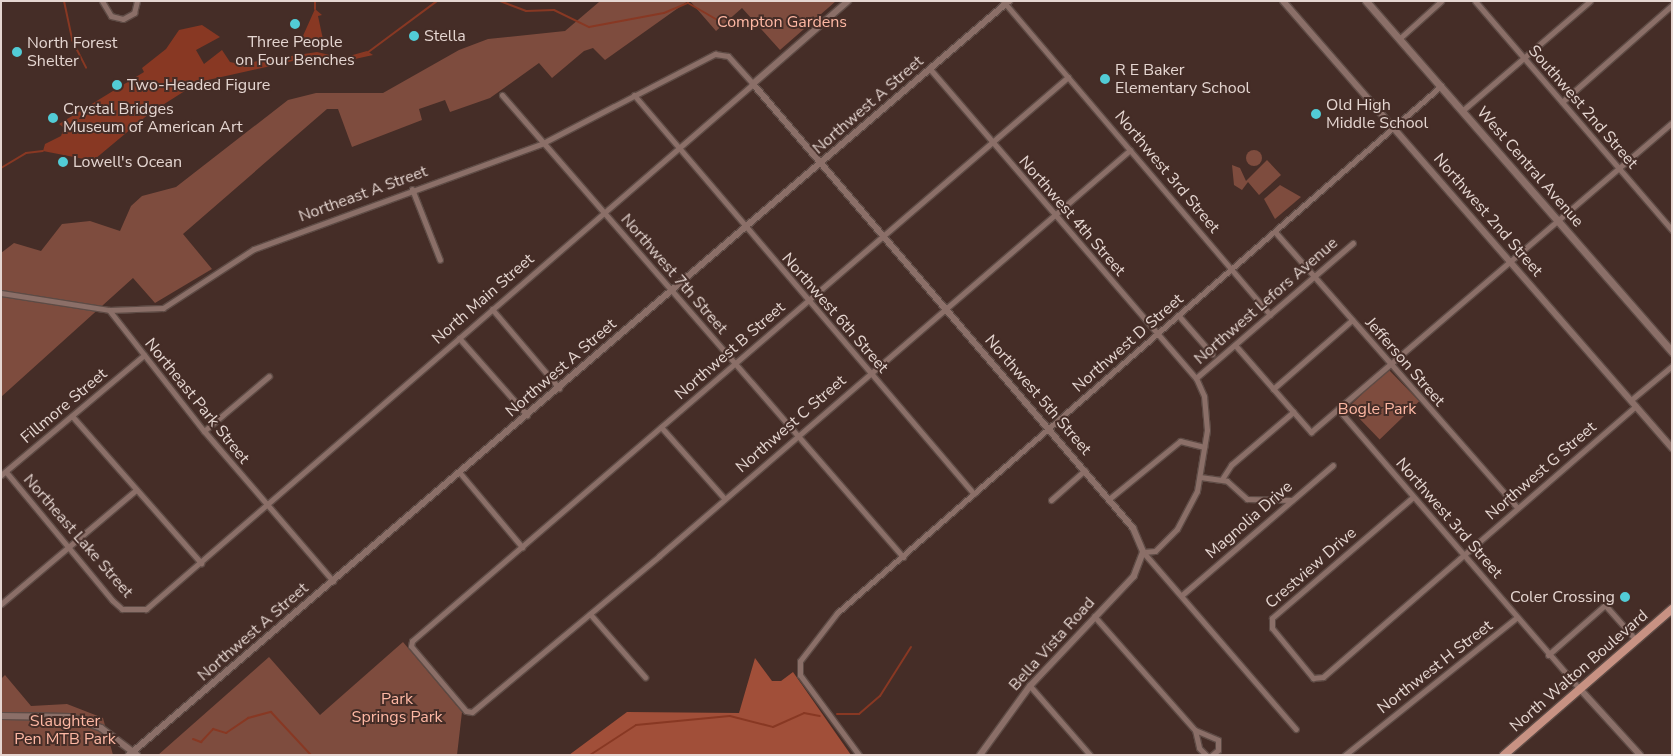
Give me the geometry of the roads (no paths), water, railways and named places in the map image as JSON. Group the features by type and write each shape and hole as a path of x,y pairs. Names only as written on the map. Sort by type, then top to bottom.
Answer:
{"main road":[{"name":"West Central Avenue","path":"1366,1 1672,352"},
{"name":"North Walton Boulevard","path":"1504,755 1672,609"}],"street":[{"path":"102,1 111,16 123,19 134,13 137,1"},
{"name":"North Main Street","path":"134,611 146,609 267,506 603,211 848,1"},
{"name":"Northwest 2nd Street","path":"1283,1 1672,448"},
{"path":"1399,38 1441,1"},
{"name":"Southwest 2nd Street","path":"1476,1 1672,230"},
{"path":"1462,111 1590,1"},
{"name":"Northwest A Street","path":"133,754 822,163 1006,2"},
{"name":"Northwest 3rd Street","path":"1006,2 1270,315"},
{"path":"1562,102 1672,5"},
{"name":"Northeast A Street","path":"1,293 109,310 163,308 254,249 544,143 714,54 728,56 753,84"},
{"name":"Northwest 4th Street","path":"930,69 1156,334 1196,378"},
{"name":"Northwest B Street","path":"466,711 411,646 412,641 1068,77"},
{"name":"Northwest 5th Street","path":"753,84 1085,470 1133,528 1143,552 1296,729"},
{"name":"Northwest D Street","path":"859,755 801,679 799,669 838,613 1178,314 1233,270 1395,129 1441,86"},
{"name":"Northwest 7th Street","path":"502,95 903,557"},
{"name":"Northwest 6th Street","path":"634,95 974,494"},
{"path":"1235,345 1311,432 1559,222 1672,123"},
{"name":"Northwest C Street","path":"466,711 472,712 590,614 1130,150"},
{"path":"412,190 440,260"},
{"name":"Jefferson Street","path":"1276,233 1517,507"},
{"name":"Northwest Lefors Avenue","path":"1196,378 1353,244"},
{"path":"492,309 559,388"},
{"name":"Northeast Park Street","path":"109,310 204,431 333,581"},
{"path":"1178,314 1212,354"},
{"path":"1273,389 1352,320"},
{"path":"459,338 527,415"},
{"name":"Fillmore Street","path":"3,474 144,355"},
{"path":"1631,400 1672,366"},
{"path":"204,431 269,376"},
{"path":"1143,552 1155,551 1177,529 1200,477 1208,417 1196,378"},
{"name":"Northwest G Street","path":"1463,555 1636,406"},
{"name":"Northwest 3rd Street","path":"1338,409 1548,655 1640,755"},
{"path":"1222,479 1231,465 1293,412"},
{"path":"72,416 201,562"},
{"path":"661,427 724,498"},
{"path":"1109,499 1180,441 1204,447"},
{"name":"Magnolia Drive","path":"1182,595 1333,465"},
{"path":"1051,500 1085,470"},
{"name":"Northeast Lake Street","path":"3,474 112,600 122,609 134,611"},
{"path":"460,474 522,547"},
{"path":"1200,477 1222,479 1247,499 1292,500"},
{"path":"1,604 136,490"},
{"name":"Crestview Drive","path":"1413,497 1272,618 1272,628 1313,678 1323,677 1463,555"},
{"name":"Bella Vista Road","path":"980,755 1030,686 1094,616 1134,576 1143,552"},
{"path":"1548,655 1605,605 1636,640"},
{"path":"590,614 644,677"},
{"path":"1094,616 1195,730 1218,740 1218,750 1212,755"},
{"name":"Northwest H Street","path":"1346,755 1516,618"},
{"path":"1030,686 1090,755"},
{"path":"1,716 71,717 101,728 133,754"},
{"path":"1195,730 1199,748 1206,755"}],"waterway":[{"path":"64,1 72,40 86,68"},
{"path":"315,1 315,9"},
{"path":"367,53 437,1"},
{"path":"500,1 526,11 554,10 589,27 664,13 688,3 721,22"},
{"path":"1,168 26,153 43,151"},
{"path":"837,714 859,714 880,696 911,647"},
{"path":"193,739 201,742 213,729 226,733 248,718 271,712 311,755"},
{"path":"590,755 636,725 730,716 773,727 804,713 820,716"}],"place":[{"name":"Three People on Four Benches","path":"295,24"},
{"name":"Stella","path":"414,36"},
{"name":"North Forest Shelter","path":"17,52"},
{"name":"R E Baker Elementary School","path":"1105,79"},
{"name":"Two-Headed Figure","path":"117,85"},
{"name":"Old High Middle School","path":"1316,114"},
{"name":"Crystal Bridges Museum of American Art","path":"53,118"},
{"name":"Lowell's Ocean","path":"63,162"},
{"name":"Coler Crossing","path":"1625,597"}],"park label":[{"name":"Compton Gardens","path":"782,22"},
{"name":"Bogle Park","path":"1377,409"},
{"name":"Park Springs Park","path":"397,708"},
{"name":"Slaughter Pen MTB Park","path":"65,730"}]}
